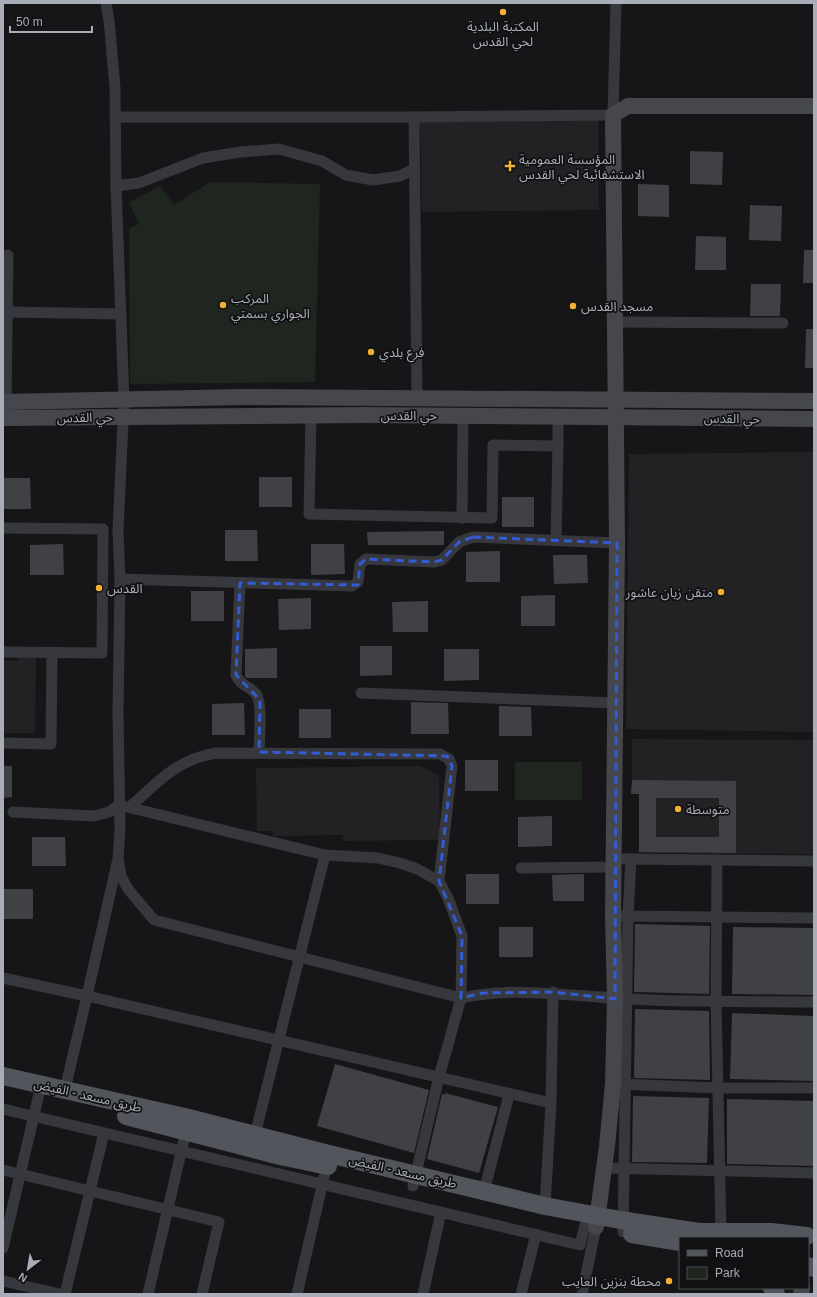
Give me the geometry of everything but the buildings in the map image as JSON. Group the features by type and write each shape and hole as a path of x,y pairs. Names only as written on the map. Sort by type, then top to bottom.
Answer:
{"main road":[{"name":"طريق مسعد - الفيض","path":"3,1076 40,1090 47,1095 187,1125 255,1135 328,1160 593,1223 699,1232 771,1232 809,1236"},
{"name":"طريق مسعد - الفيض","path":"3,1086 40,1090 65,1089 187,1125 280,1156 328,1160"},
{"name":"طريق مسعد - الفيض","path":"414,1180 484,1190 545,1206 593,1223"},
{"name":"طريق مسعد - الفيض","path":"623,1226 679,1242"}],"street":[{"path":"65,1089 118,858 125,806 118,530 124,400 116,186 115,88 106,3"},
{"path":"616,3 613,115 617,400 617,543 613,863 620,916 621,999 619,1084 624,1168 623,1226"},
{"path":"116,117 613,115 628,106 814,106"},
{"path":"414,117 417,398"},
{"path":"116,186 139,183 203,158 240,152 279,149 322,162 346,175 373,180 400,176 414,169"},
{"path":"8,255 4,408 124,400 240,397 814,401"},
{"path":"7,312 121,314"},
{"path":"615,322 783,323"},
{"path":"790,401 790,419"},
{"name":"حي القدس","path":"4,408 124,417 463,415 814,419"},
{"path":"311,415 309,514 492,518 494,445 558,446"},
{"path":"462,518 463,415"},
{"path":"556,540 558,416"},
{"path":"3,528 118,530"},
{"path":"3,652 102,654 103,529"},
{"path":"120,579 352,586 358,582 360,564 366,559 434,562 442,560 459,542 473,537 617,543"},
{"path":"240,583 236,675 241,684 255,692 260,700 258,752"},
{"path":"3,743 51,744 52,653"},
{"path":"361,694 615,703"},
{"path":"13,812 94,816 109,812 125,806 178,765 187,760 216,753 440,754 446,756 452,766 439,881"},
{"path":"125,806 325,855 378,858 400,863 417,869 439,881 448,898 462,936 461,998 439,1077 414,1180"},
{"path":"255,1135 325,855"},
{"path":"118,858 121,876 128,889 154,920 461,998 484,993 553,992 621,999 814,1002"},
{"path":"620,916 631,859"},
{"path":"521,868 613,863 631,859 814,861"},
{"path":"716,860 717,1088 721,1232"},
{"path":"620,916 814,918"},
{"path":"3,978 279,1040 439,1077 509,1095 551,1103"},
{"path":"545,1206 551,1103 553,992"},
{"path":"619,1084 717,1088 814,1088"},
{"path":"582,1294 593,1223 619,1084"},
{"path":"3,1248 40,1090"},
{"path":"484,1190 509,1095"},
{"path":"3,1109 580,1245 593,1223"},
{"path":"148,1294 187,1125"},
{"path":"65,1294 104,1132"},
{"path":"297,1294 328,1160"},
{"path":"604,1168 814,1173"},
{"path":"3,1170 219,1222 202,1294"},
{"path":"423,1294 441,1212"},
{"path":"521,1294 536,1234"},
{"path":"3,1281 60,1294"}],"highlighted area":[{"path":"473,537 617,543 615,999 553,992 483,993 461,998 462,936 439,881 452,766 447,756 259,752 260,700 236,675 240,583 358,585 360,564 366,559 434,562 442,560 459,542"}],"shaded area":[{"name":"المؤسسة العمومية الاستشفائية لحي القدس","path":"598,120 599,210 422,212 420,122"},
{"name":"متقن زيان عاشور","path":"814,452 814,732 626,729 629,454"},
{"path":"18,657 36,657 35,733 3,733 3,660 17,661"},
{"path":"632,739 814,740 814,854 639,853 639,794 632,794"},
{"path":"420,766 439,776 440,840 343,841 343,835 274,836 273,831 257,831 256,768"}],"green space":[{"name":"المركب الجواري بسمتي","path":"210,182 320,184 315,382 130,384 129,228 139,224 129,202 160,186 174,205"},
{"path":"515,762 582,762 582,800 515,800"}],"place":[{"name":"المكتبة البلدية لحي القدس","path":"503,12"},
{"name":"المؤسسة العمومية الاستشفائية لحي القدس","path":"510,166"},
{"name":"المركب الجواري بسمتي","path":"223,305"},
{"name":"مسجد القدس","path":"573,306"},
{"name":"فرع بلدي","path":"371,352"},
{"name":"القدس","path":"99,588"},
{"name":"متقن زيان عاشور","path":"721,592"},
{"name":"متوسطة","path":"678,809"},
{"name":"محطة بنزين العايب","path":"669,1281"}]}
